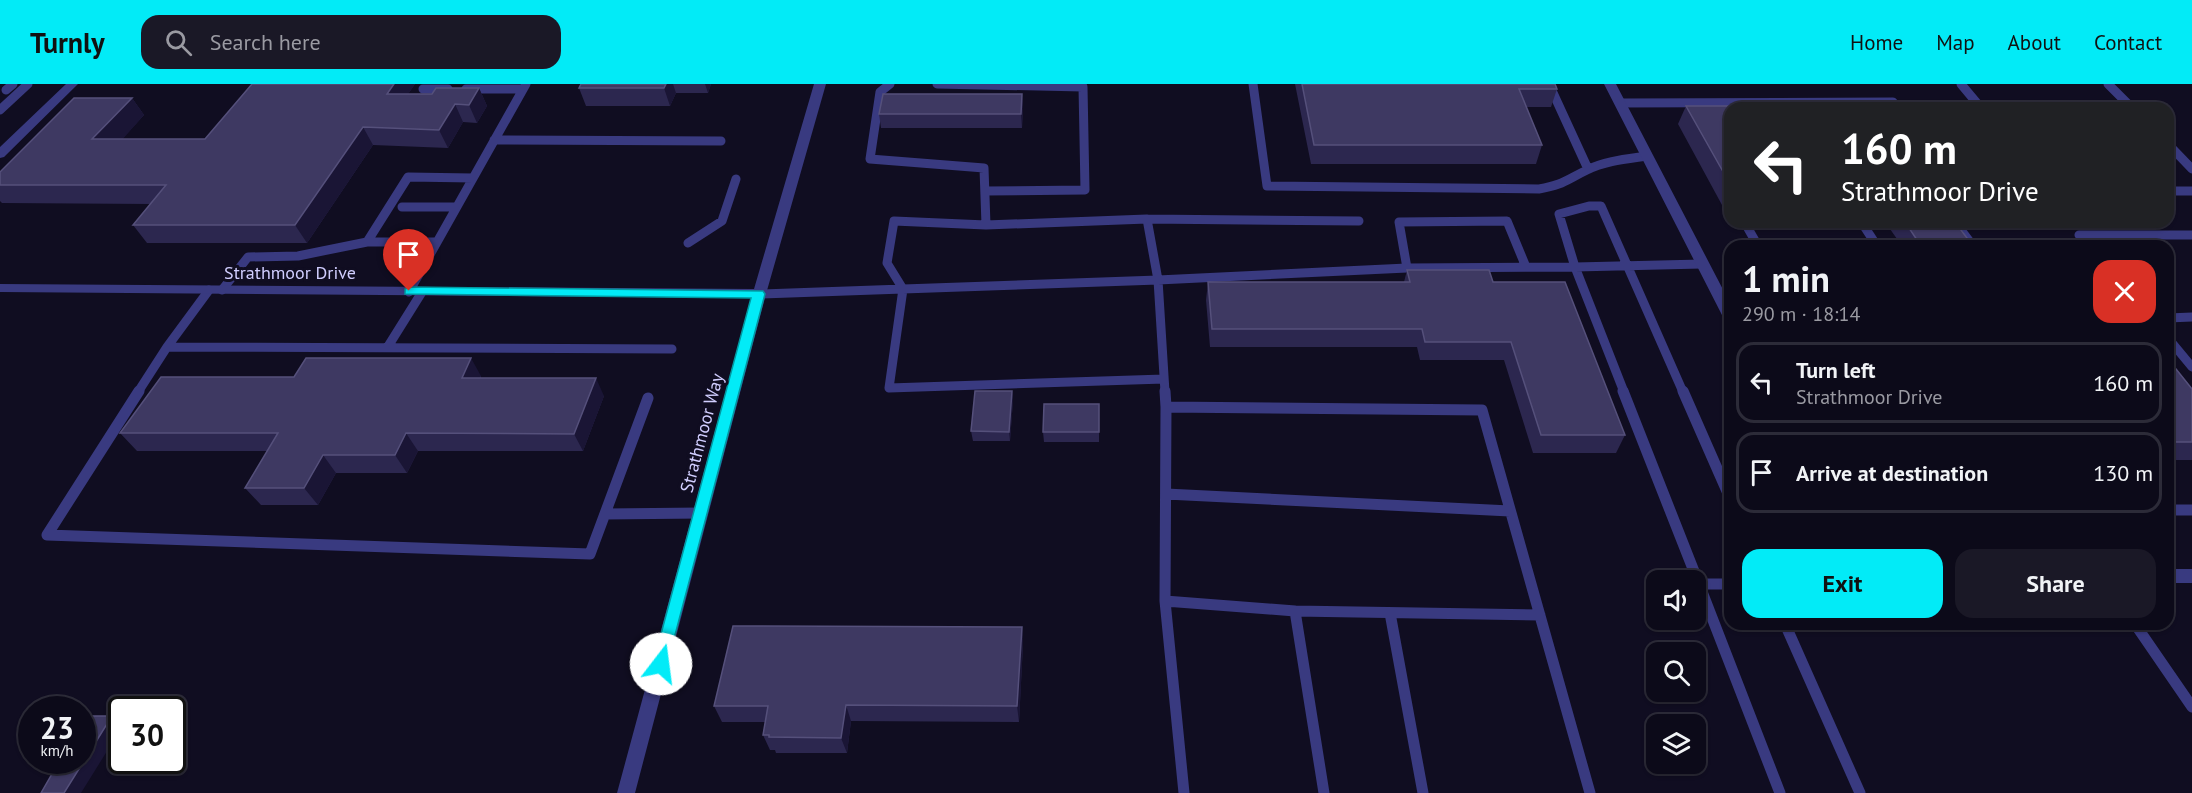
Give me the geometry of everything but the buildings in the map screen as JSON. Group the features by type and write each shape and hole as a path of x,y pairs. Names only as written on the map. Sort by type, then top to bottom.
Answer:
{"street":[{"path":"0,154 72,84"},
{"name":"Strathmoor Way","path":"626,793 759,294 820,84"},
{"path":"1610,84 1724,306"},
{"name":"Strathmoor Drive","path":"0,288 759,294"},
{"path":"2174,576 2192,576"}],"lane":[{"path":"6,90 13,84"},
{"path":"0,110 28,84"},
{"path":"890,84 880,92 870,159 984,168 986,225"},
{"path":"937,84 1083,86 1085,190 985,191"},
{"path":"1253,84 1267,186 1539,189 1561,185 1588,169 1618,160 1647,156"},
{"path":"1549,84 1588,169"},
{"path":"1961,84 1976,102"},
{"path":"2108,84 2126,102"},
{"path":"423,89 524,87"},
{"path":"387,348 437,242 524,87"},
{"path":"1620,103 1724,104"},
{"path":"494,140 721,141"},
{"path":"2174,150 2192,169"},
{"path":"367,242 408,177 473,178"},
{"path":"688,243 722,221 736,179"},
{"path":"2174,191 2192,191"},
{"path":"1694,570 1575,267 1559,214 1589,206 1601,206 1724,484"},
{"path":"402,207 456,207"},
{"path":"1147,219 1158,280 1166,407 1165,601 1184,793"},
{"path":"1164,379 889,388 903,289 887,263 894,221 986,225 1147,219 1359,221"},
{"path":"1407,268 1399,222 1507,221 1526,267"},
{"path":"2083,240 2079,235 2192,235"},
{"path":"437,242 367,242 298,256 248,257 167,347 47,535 590,554 648,398"},
{"path":"759,294 1158,280 1407,268 1702,264"},
{"path":"2174,318 2192,317"},
{"path":"2174,345 2192,367"},
{"path":"167,347 672,349"},
{"path":"1166,407 1482,410 1590,793"},
{"path":"1166,494 1510,511"},
{"path":"2174,510 2192,510"},
{"path":"604,514 701,513"},
{"path":"1706,584 1724,584"},
{"path":"1165,601 1295,611 1540,615"},
{"path":"1706,602 1780,793"},
{"path":"1295,611 1324,793"},
{"path":"1390,613 1423,793"},
{"path":"1788,630 1860,793"},
{"path":"2139,630 2192,707"}],"route":[{"path":"409,291 759,294 661,664"}]}
